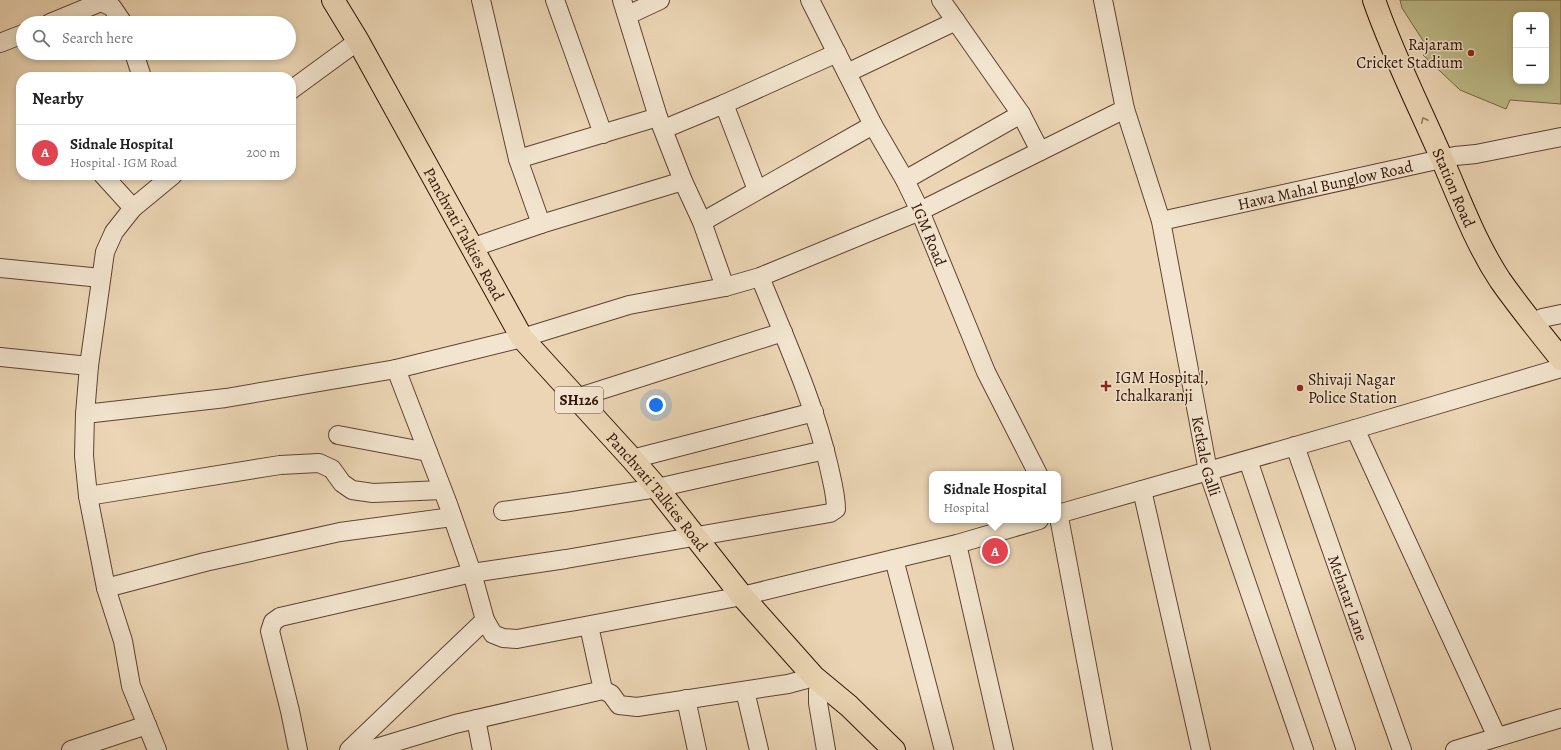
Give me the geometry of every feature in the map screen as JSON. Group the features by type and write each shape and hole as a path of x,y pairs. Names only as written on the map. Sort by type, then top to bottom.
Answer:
{"main road":[{"name":"Panchvati Talkies Road","path":"333,0 358,41 522,338 632,459 657,488 742,596 818,681 849,706 894,750"},
{"name":"Station Road","path":"1374,0 1396,58 1503,261 1552,316 1561,340"},
{"name":"Station Road","path":"1388,0 1449,157 1462,208 1482,249 1500,279 1522,310 1561,359"}],"street":[{"path":"481,0 518,159 541,224"},
{"path":"555,0 603,134"},
{"path":"660,0 625,8 661,123 683,181 702,222 726,287"},
{"name":"IGM Road","path":"810,0 873,125 905,180 920,211 986,372 1036,471"},
{"path":"941,0 1021,114 1040,151"},
{"name":"Ketkale Galli","path":"1103,0 1125,108 1161,220 1208,471 1304,750"},
{"path":"67,16 101,2 112,7 118,16"},
{"path":"847,73 956,21"},
{"path":"0,44 16,37"},
{"path":"296,86 358,41"},
{"path":"518,159 603,134 661,123 724,104 837,53"},
{"path":"136,60 140,72"},
{"path":"724,104 757,190"},
{"path":"85,414 226,398 396,369 522,338 630,305 726,287 760,277 920,211 1125,108"},
{"path":"905,180 1021,114"},
{"path":"702,222 873,125"},
{"name":"Hawa Mahal Bunglow Road","path":"1161,220 1449,157 1476,154 1561,137"},
{"path":"108,180 134,208"},
{"path":"157,750 131,686 123,641 106,588 88,496 84,456 85,414 89,366 105,252 114,232 134,208 167,180"},
{"path":"471,248 541,224 683,181"},
{"path":"0,268 101,278"},
{"path":"298,750 270,631 273,622 280,617 472,573 566,559 830,513 836,509 836,500 825,450 814,412 760,277"},
{"path":"576,398 783,332"},
{"path":"0,357 89,366"},
{"path":"1061,513 1561,368"},
{"path":"396,369 472,573 485,620 493,634 503,638 517,639 742,596 957,544 1029,523"},
{"path":"632,459 814,412"},
{"path":"1355,429 1497,737"},
{"path":"338,435 428,452"},
{"name":"Mehatar Lane","path":"1295,446 1402,750"},
{"path":"503,511 657,488 825,450"},
{"path":"1248,460 1346,750"},
{"path":"88,496 280,465 319,463 332,469 342,483 352,490 373,493 442,490"},
{"path":"1142,490 1201,750"},
{"path":"106,588 205,562 340,532 452,517"},
{"path":"1060,523 1103,750"},
{"path":"957,544 1004,750"},
{"path":"894,559 944,750"},
{"path":"349,750 485,620"},
{"path":"589,626 603,690"},
{"path":"369,750 455,724 603,690 611,694 619,705 637,707 788,684 818,681 818,703 826,750"},
{"path":"745,691 759,750"},
{"path":"686,699 697,750"},
{"path":"1455,750 1561,718"},
{"path":"476,719 482,750"},
{"path":"71,750 147,725"}],"shaded area":[{"name":"Rajaram Cricket Stadium","path":"1400,0 1561,0 1561,104 1510,100 1506,109 1460,90 1423,55 1429,50 1402,8"}],"place":[{"name":"Rajaram Cricket Stadium","path":"1471,53"},
{"name":"IGM Hospital, Ichalkaranji","path":"1106,386"},
{"name":"Shivaji Nagar Police Station","path":"1300,388"},
{"name":"Sidnale Hospital","path":"995,551"}]}
